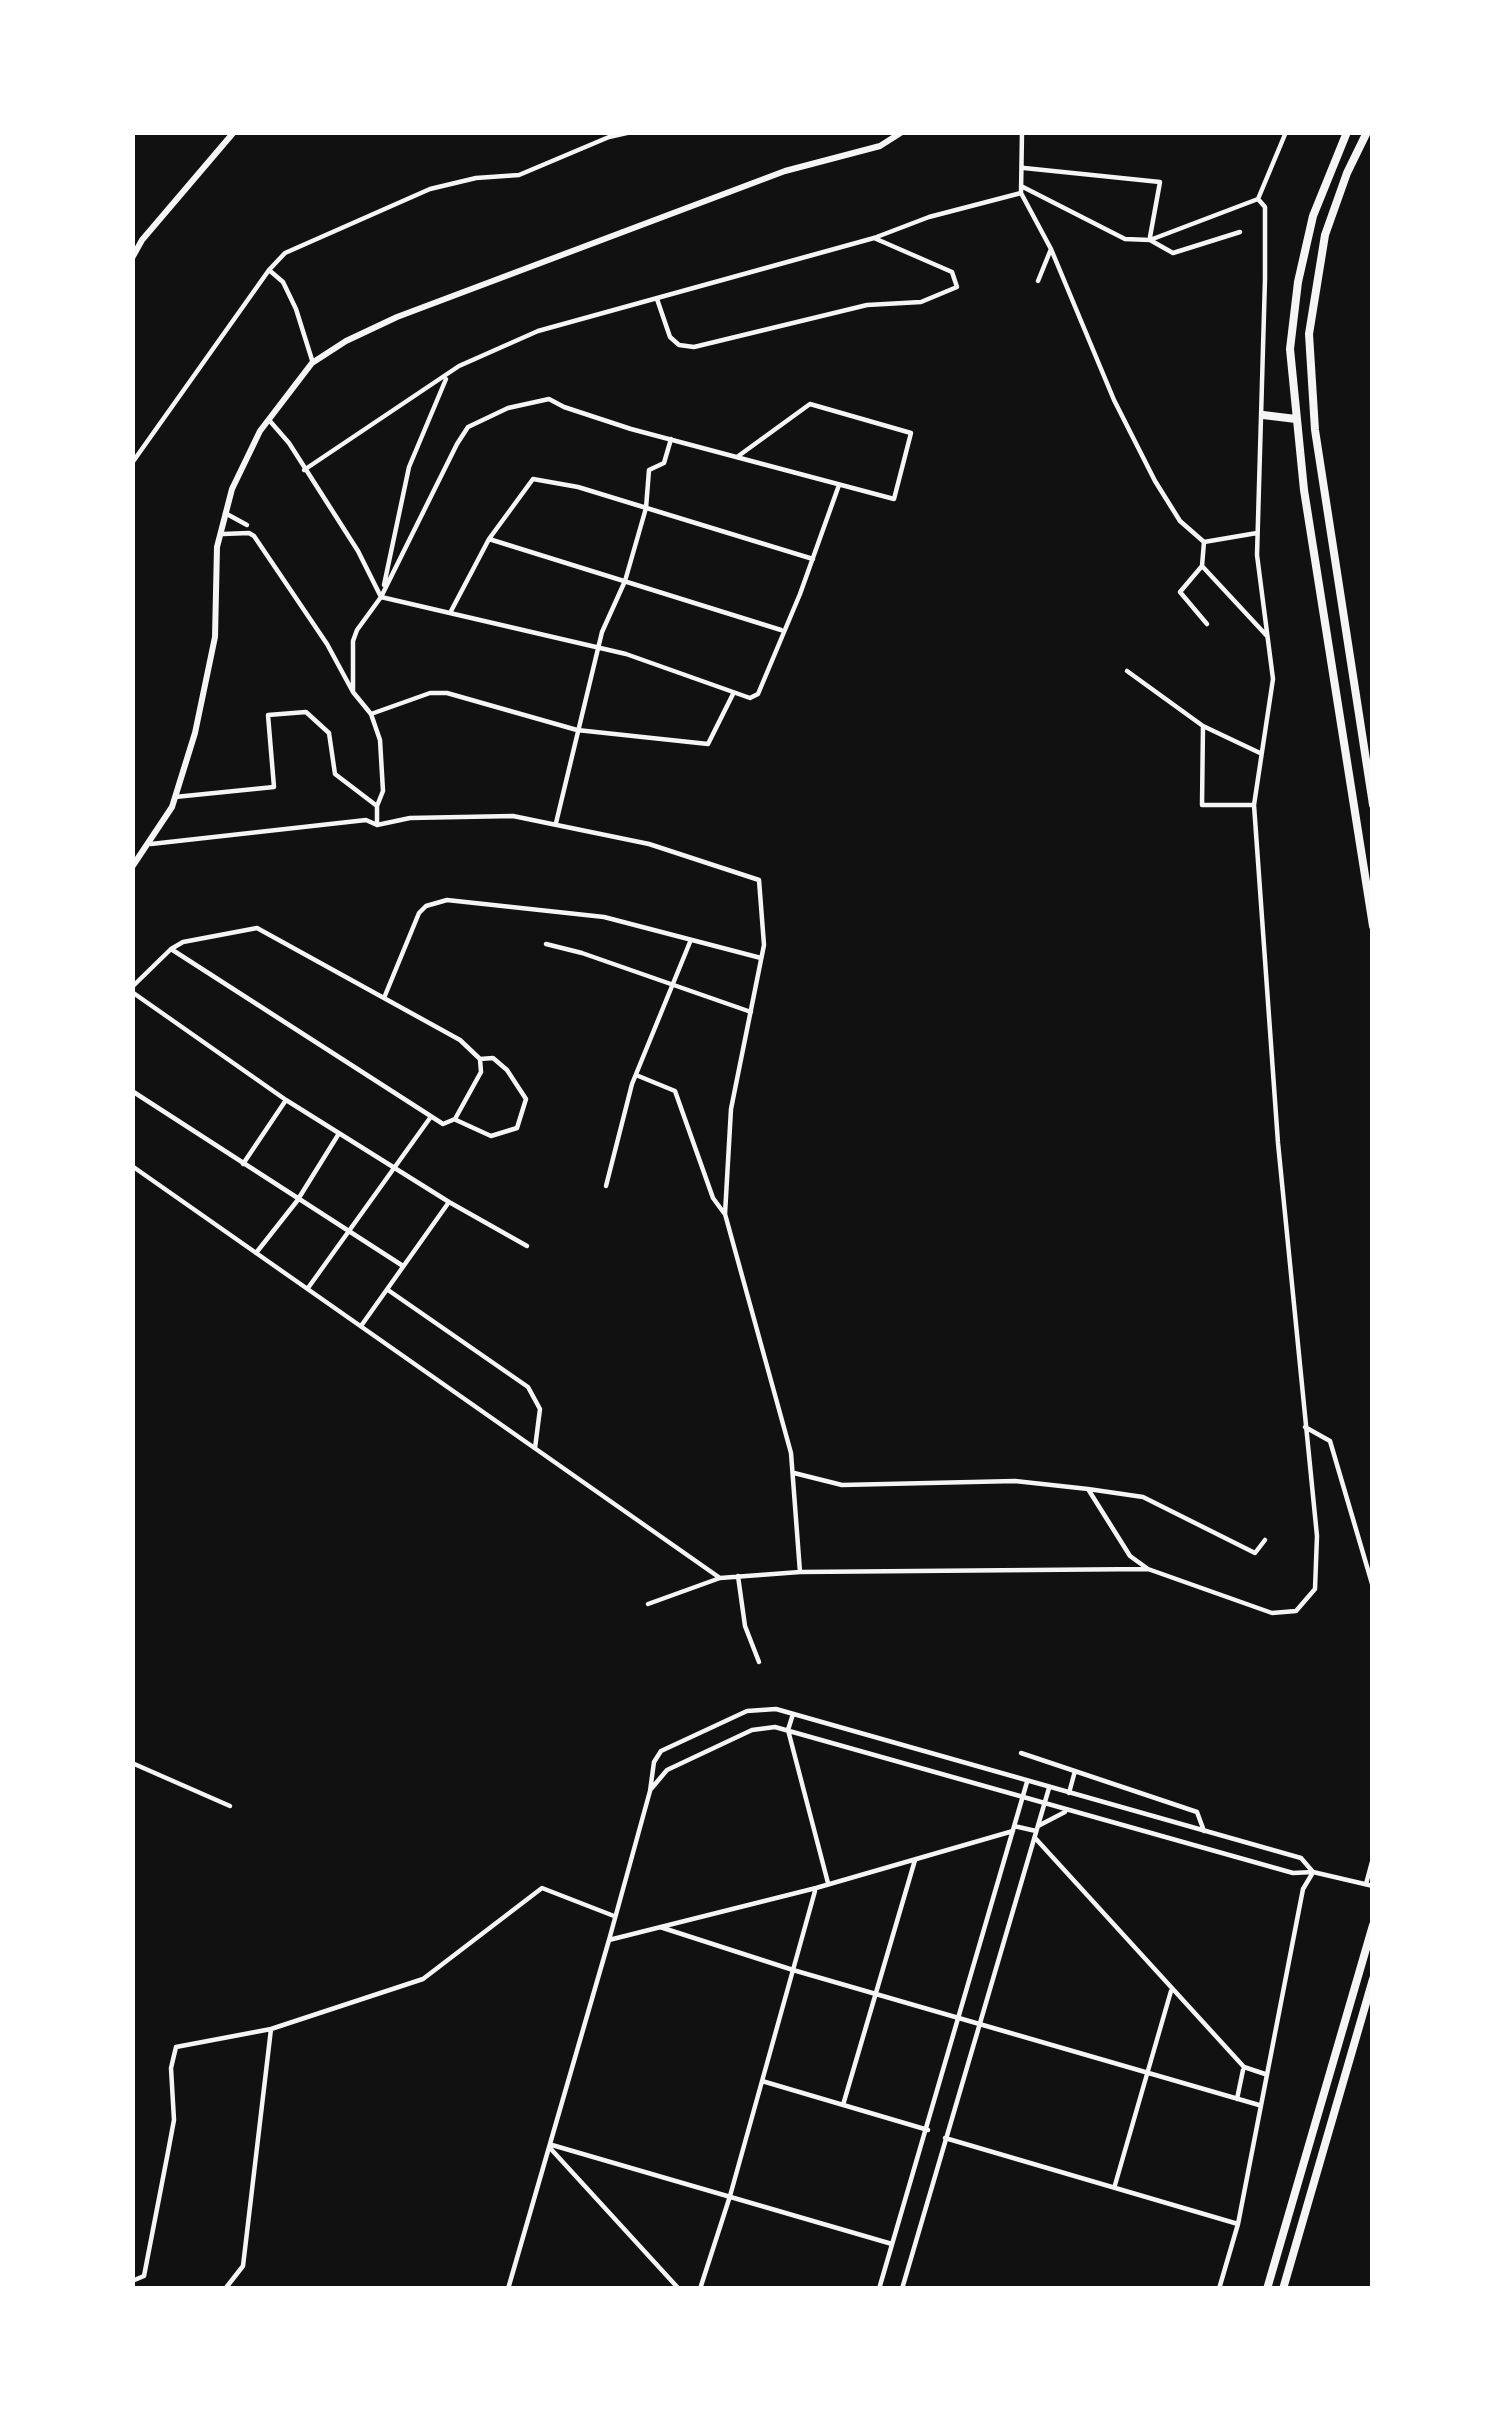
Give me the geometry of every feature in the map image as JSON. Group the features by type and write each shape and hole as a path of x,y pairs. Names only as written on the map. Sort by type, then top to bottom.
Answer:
{"highway":[{"path":"1347,132 1312,216 1290,349 1296,419 1373,926"},
{"path":"1367,132 1325,235 1309,334 1315,430 1373,805"},
{"path":"1263,415 1296,419"},
{"path":"1267,2289 1373,1925"},
{"path":"1283,2289 1373,1979"}],"main road":[{"path":"132,258 234,132"},
{"path":"132,867 175,796 195,733 214,637 220,533 243,461 268,418 312,363 397,317 785,171 880,146 902,132"}],"street":[{"path":"132,463 276,260 405,199 476,178 511,178 632,132"},
{"path":"1022,132 1021,190 1114,400 1180,521 1204,542"},
{"path":"304,470 476,357 538,331 874,238 1021,190 1125,239 1150,240 1258,199 1286,132"},
{"path":"1024,168 1160,182 1150,240"},
{"path":"1088,1489 1130,1556 1148,1569 1256,1610 1290,1613 1312,1594 1318,1575 1276,1122 1254,806 1273,679 1257,555 1265,207 1258,199"},
{"path":"1150,240 1173,254 1240,232"},
{"path":"657,299 670,338 694,347 867,304 921,302 957,287 956,277 945,268 874,238"},
{"path":"1038,280 1051,249"},
{"path":"269,270 283,282 296,309 312,363"},
{"path":"381,597 409,467 447,375"},
{"path":"352,692 353,641 381,597 468,427 508,408 549,399 671,439 839,485 894,499 911,433 810,404 737,457"},
{"path":"268,418 358,551 381,597"},
{"path":"556,823 598,647 625,581 646,508 649,470 664,463 671,439"},
{"path":"450,613 489,538 533,479 578,487 813,560"},
{"path":"381,597 598,647 750,698 758,694 839,485"},
{"path":"225,513 247,525"},
{"path":"1204,542 1258,532"},
{"path":"220,533 254,536 370,714 380,740 382,790 377,825"},
{"path":"489,538 783,630"},
{"path":"1204,542 1202,566 1180,592 1207,624"},
{"path":"1202,566 1270,639"},
{"path":"1127,671 1203,726 1261,754"},
{"path":"370,714 430,693 447,693 577,730 708,744 733,692"},
{"path":"175,796 274,787 268,715 306,712 329,733 335,774 377,806"},
{"path":"1203,726 1202,805 1254,806"},
{"path":"150,844 366,820 377,825 474,815 556,823 649,844 759,880 762,958 731,1109 725,1214 779,1398 794,1473 792,1502 800,1572"},
{"path":"385,998 419,913 446,900 604,917 762,958"},
{"path":"481,1072 480,1059 460,1040 257,928 198,936 171,949 132,989 286,1100 526,1246"},
{"path":"606,1186 636,1075 690,942"},
{"path":"546,944 582,952 751,1012"},
{"path":"171,949 443,1124 455,1119 493,1058"},
{"path":"455,1119 491,1136 517,1128 526,1099 507,1070 493,1058 480,1059"},
{"path":"636,1075 675,1091 713,1198 725,1214"},
{"path":"132,1091 403,1266"},
{"path":"243,1164 286,1100"},
{"path":"308,1288 430,1118"},
{"path":"256,1253 297,1201 340,1132"},
{"path":"132,1166 720,1578"},
{"path":"361,1326 449,1202"},
{"path":"387,1289 528,1387 540,1409 535,1448"},
{"path":"1305,1427 1330,1441 1373,1587"},
{"path":"794,1473 842,1485 1015,1481 1088,1489 1143,1497 1255,1552 1265,1540"},
{"path":"648,1604 738,1576 1148,1569"},
{"path":"738,1576 745,1625 758,1662"},
{"path":"508,2289 616,1916 654,1762 661,1751 747,1711 776,1709 1301,1858 1313,1872"},
{"path":"793,1714 788,1730 828,1883"},
{"path":"650,1791 667,1769 752,1730 788,1730 1293,1873 1313,1872 1370,1885 1373,1858"},
{"path":"1021,1753 1197,1812 1204,1831"},
{"path":"132,1763 230,1806"},
{"path":"1069,1793 1075,1771"},
{"path":"879,2289 1028,1781"},
{"path":"902,2289 1049,1787"},
{"path":"609,1940 816,1888 1014,1828 1036,1831 1067,1810"},
{"path":"1036,1831 1171,1991 1244,2067 1264,2074"},
{"path":"842,2105 915,1860"},
{"path":"1219,2289 1238,2224 1303,1889 1313,1872"},
{"path":"132,2281 144,2276 168,2152 176,2047 272,2029 423,1979 542,1888 616,1916"},
{"path":"700,2289 816,1888"},
{"path":"661,1927 1259,2105"},
{"path":"1115,2186 1171,1991"},
{"path":"225,2289 243,2266 272,2029"},
{"path":"1237,2099 1244,2067"},
{"path":"762,2081 928,2130"},
{"path":"945,2138 1238,2224"},
{"path":"551,2146 892,2244"},
{"path":"551,2146 679,2289"}]}
